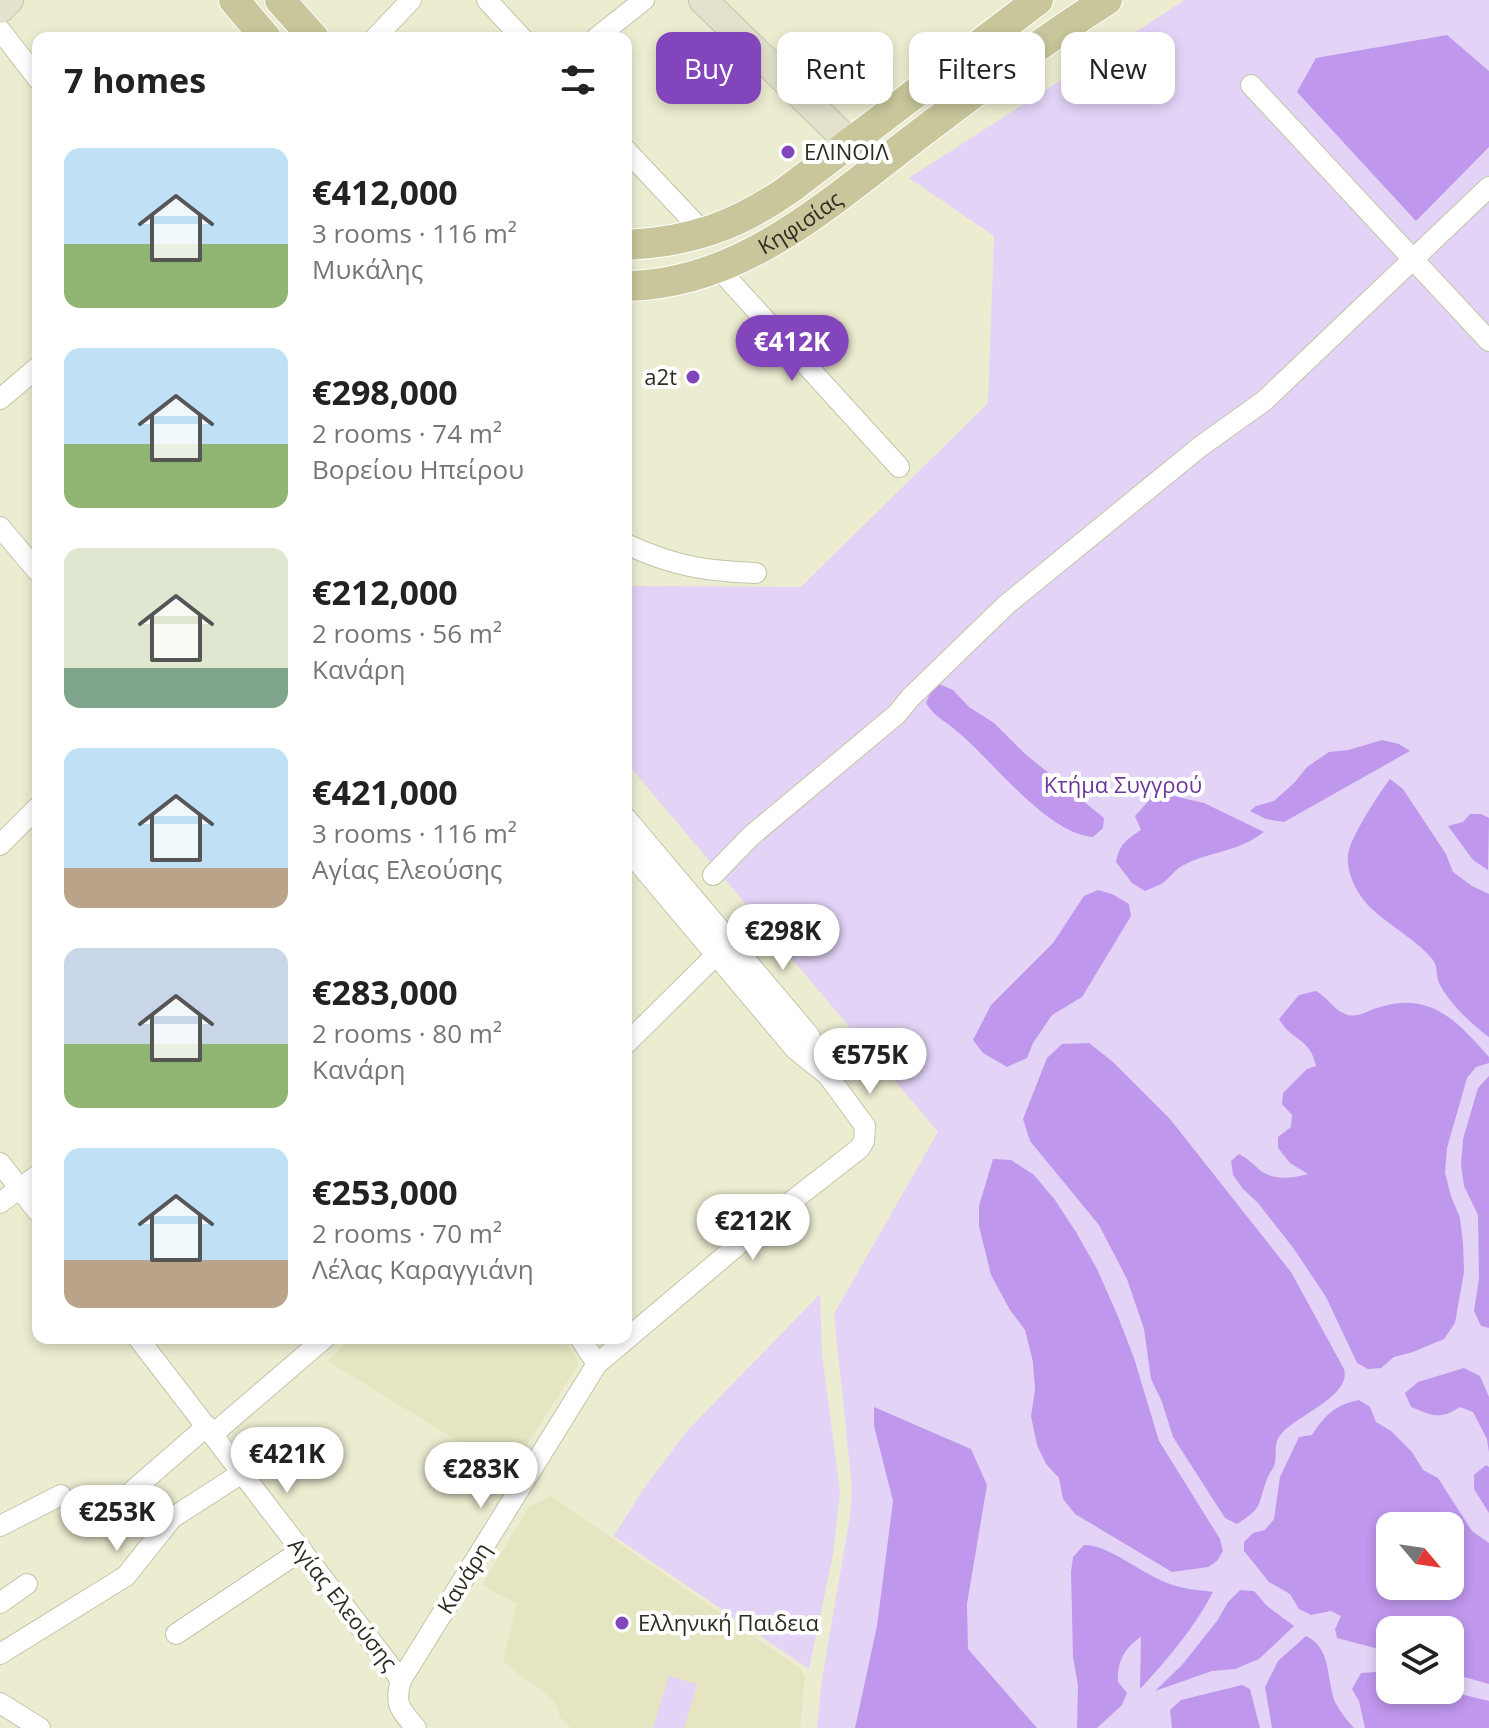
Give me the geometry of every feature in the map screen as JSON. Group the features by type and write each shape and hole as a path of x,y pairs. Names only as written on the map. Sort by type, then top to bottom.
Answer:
{"main road":[{"path":"234,0 261,32"},
{"path":"280,0 309,32"},
{"name":"Κηφισίας","path":"632,245 675,241 704,233 730,225 768,204 1038,0"},
{"name":"Κηφισίας","path":"632,286 696,278 790,233 939,119 1107,0"}],"street":[{"path":"0,9 9,0"},
{"path":"381,32 411,0"},
{"path":"487,0 516,32"},
{"path":"604,32 644,0"},
{"path":"703,0 850,143"},
{"path":"0,30 32,71"},
{"path":"1251,85 1489,341"},
{"path":"632,156 704,233"},
{"path":"713,875 751,836 897,714 1006,605 1201,446 1250,413 1489,187"},
{"path":"718,268 899,467"},
{"path":"0,399 32,372"},
{"path":"0,527 32,565"},
{"path":"632,547 692,569 756,573"},
{"path":"0,829 32,813"},
{"path":"0,845 32,813"},
{"path":"632,826 722,949"},
{"path":"632,854 722,949"},
{"path":"632,1038 722,949"},
{"name":"Κανάρη","path":"632,1334 764,1223 860,1148 866,1134 860,1118 829,1077 809,1035 722,949"},
{"path":"0,1163 32,1204"},
{"path":"0,1203 32,1180"},
{"name":"Αγίας Ελεούσης","path":"143,1344 401,1680"},
{"path":"93,1525 318,1344"},
{"path":"584,1344 597,1364"},
{"name":"Κανάρη","path":"401,1680 597,1364 621,1344"},
{"path":"0,1654 126,1576 172,1518 242,1473"},
{"path":"0,1526 61,1495"},
{"path":"176,1634 302,1550"},
{"path":"0,1603 27,1584"},
{"path":"401,1680 396,1698 401,1710 416,1728"},
{"path":"0,1703 40,1728"}],"shaded area":[{"path":"1447,35 1489,71 1489,147 1416,221 1297,92 1316,58"},
{"path":"939,684 953,690 969,707 994,723 1024,753 1104,818 1103,828 1093,837 1075,833 1039,810 929,708 926,703 930,693"},
{"path":"1382,740 1399,744 1410,751 1284,822 1266,819 1250,811 1274,801 1307,767 1329,752"},
{"path":"1390,779 1403,789 1446,854 1453,872 1489,894 1489,1037 1448,998 1439,983 1433,960 1372,909 1351,877 1348,862 1350,847"},
{"path":"1161,793 1204,803 1264,832 1243,844 1182,866 1163,883 1145,891 1132,883 1116,862 1124,843 1141,830 1135,816 1153,796"},
{"path":"1470,814 1489,818 1488,870 1473,860 1448,826 1463,822"},
{"path":"1098,890 1129,904 1131,916 1082,997 1052,1015 1027,1058 1007,1067 983,1053 973,1040 991,1005 1053,943 1084,896"},
{"path":"1316,991 1337,1009 1350,1015 1398,1003 1429,1007 1466,1032 1489,1057 1489,1063 1476,1067 1467,1078 1447,1148 1445,1173 1460,1218 1463,1243 1464,1272 1455,1323 1444,1339 1394,1357 1381,1368 1368,1369 1357,1363 1326,1297 1294,1249 1233,1175 1231,1161 1239,1154 1272,1176 1308,1174 1290,1163 1278,1148 1278,1137 1291,1127 1292,1115 1282,1104 1283,1093 1307,1069 1316,1066 1310,1050 1279,1019 1299,995"},
{"path":"1089,1043 1113,1062 1170,1119 1291,1272 1344,1369 1340,1387 1332,1396 1279,1436 1274,1464 1258,1505 1252,1514 1237,1524 1225,1518 1173,1437 1151,1379 1144,1329 1127,1279 1099,1225 1030,1141 1023,1119 1047,1058 1062,1044"},
{"path":"1489,1076 1489,1328 1481,1326 1474,1311 1479,1279 1478,1215 1464,1186 1461,1164 1463,1139 1478,1088"},
{"path":"993,1159 1011,1160 1034,1175 1055,1200 1097,1269 1134,1358 1159,1441 1220,1539 1223,1551 1217,1561 1208,1567 1172,1572 1075,1514 1063,1499 1059,1478 1046,1464 1037,1445 1031,1416 1035,1390 1033,1362 1025,1330 991,1275 979,1226 979,1206"},
{"path":"345,1344 566,1344 579,1363 509,1473 328,1361"},
{"path":"1464,1368 1480,1376 1489,1397 1489,1453 1487,1439 1473,1412 1460,1407 1447,1414 1431,1414 1411,1407 1405,1393 1418,1382"},
{"path":"1359,1400 1370,1407 1376,1422 1391,1431 1412,1452 1423,1470 1438,1478 1460,1512 1376,1512 1376,1600 1464,1600 1464,1519 1472,1531 1489,1543 1489,1684 1464,1677 1464,1616 1376,1616 1376,1648 1337,1638 1335,1629 1341,1616 1331,1611 1311,1615 1299,1609 1290,1594 1269,1582 1244,1551 1244,1542 1253,1533 1265,1530 1274,1519 1280,1477 1299,1437 1312,1435 1331,1412"},
{"path":"874,1407 971,1449 987,1485 967,1604 968,1649 1037,1728 855,1728 877,1626 893,1501 874,1426"},
{"path":"1486,1465 1489,1467 1489,1513 1474,1489 1474,1475"},
{"name":"Ελληνική Παιδεια","path":"551,1496 801,1669 805,1677 800,1728 571,1728 560,1717 555,1701 503,1662 517,1604 482,1585 529,1507"},
{"path":"1084,1545 1105,1550 1170,1584 1213,1592 1180,1643 1140,1689 1141,1637 1130,1646 1120,1662 1118,1675 1118,1682 1127,1693 1122,1705 1097,1728 1077,1728 1078,1685 1073,1657 1071,1572 1073,1557"},
{"path":"1240,1590 1254,1591 1267,1606 1294,1626 1259,1659 1235,1669 1212,1671 1155,1691 1182,1665"},
{"path":"1306,1636 1320,1648 1335,1702 1354,1728 1272,1728 1265,1687 1278,1661"},
{"path":"1376,1672 1376,1704 1464,1704 1464,1695 1489,1701 1489,1728 1365,1728 1359,1701 1352,1689 1361,1673"},
{"path":"1242,1685 1250,1689 1260,1728 1172,1728 1170,1710 1181,1700"}],"green space":[{"name":"Κτήμα Συγγρού","path":"1185,0 1489,0 1489,1728 817,1728 852,1488 834,1314 938,1132 632,769 632,586 801,587 988,403 994,236 909,178 1024,104 1045,104 1045,90 1061,80 1061,104 1175,104 1175,32 1135,32"},
{"path":"820,1294 822,1354 840,1492 833,1555 809,1669 614,1536 644,1488 687,1431"},
{"path":"669,1676 697,1684 684,1728 653,1728"}],"place":[{"name":"ΕΛΙΝΟΙΛ","path":"788,152"},
{"name":"a2t","path":"693,377"},
{"name":"Ελληνική Παιδεια","path":"622,1623"}]}
